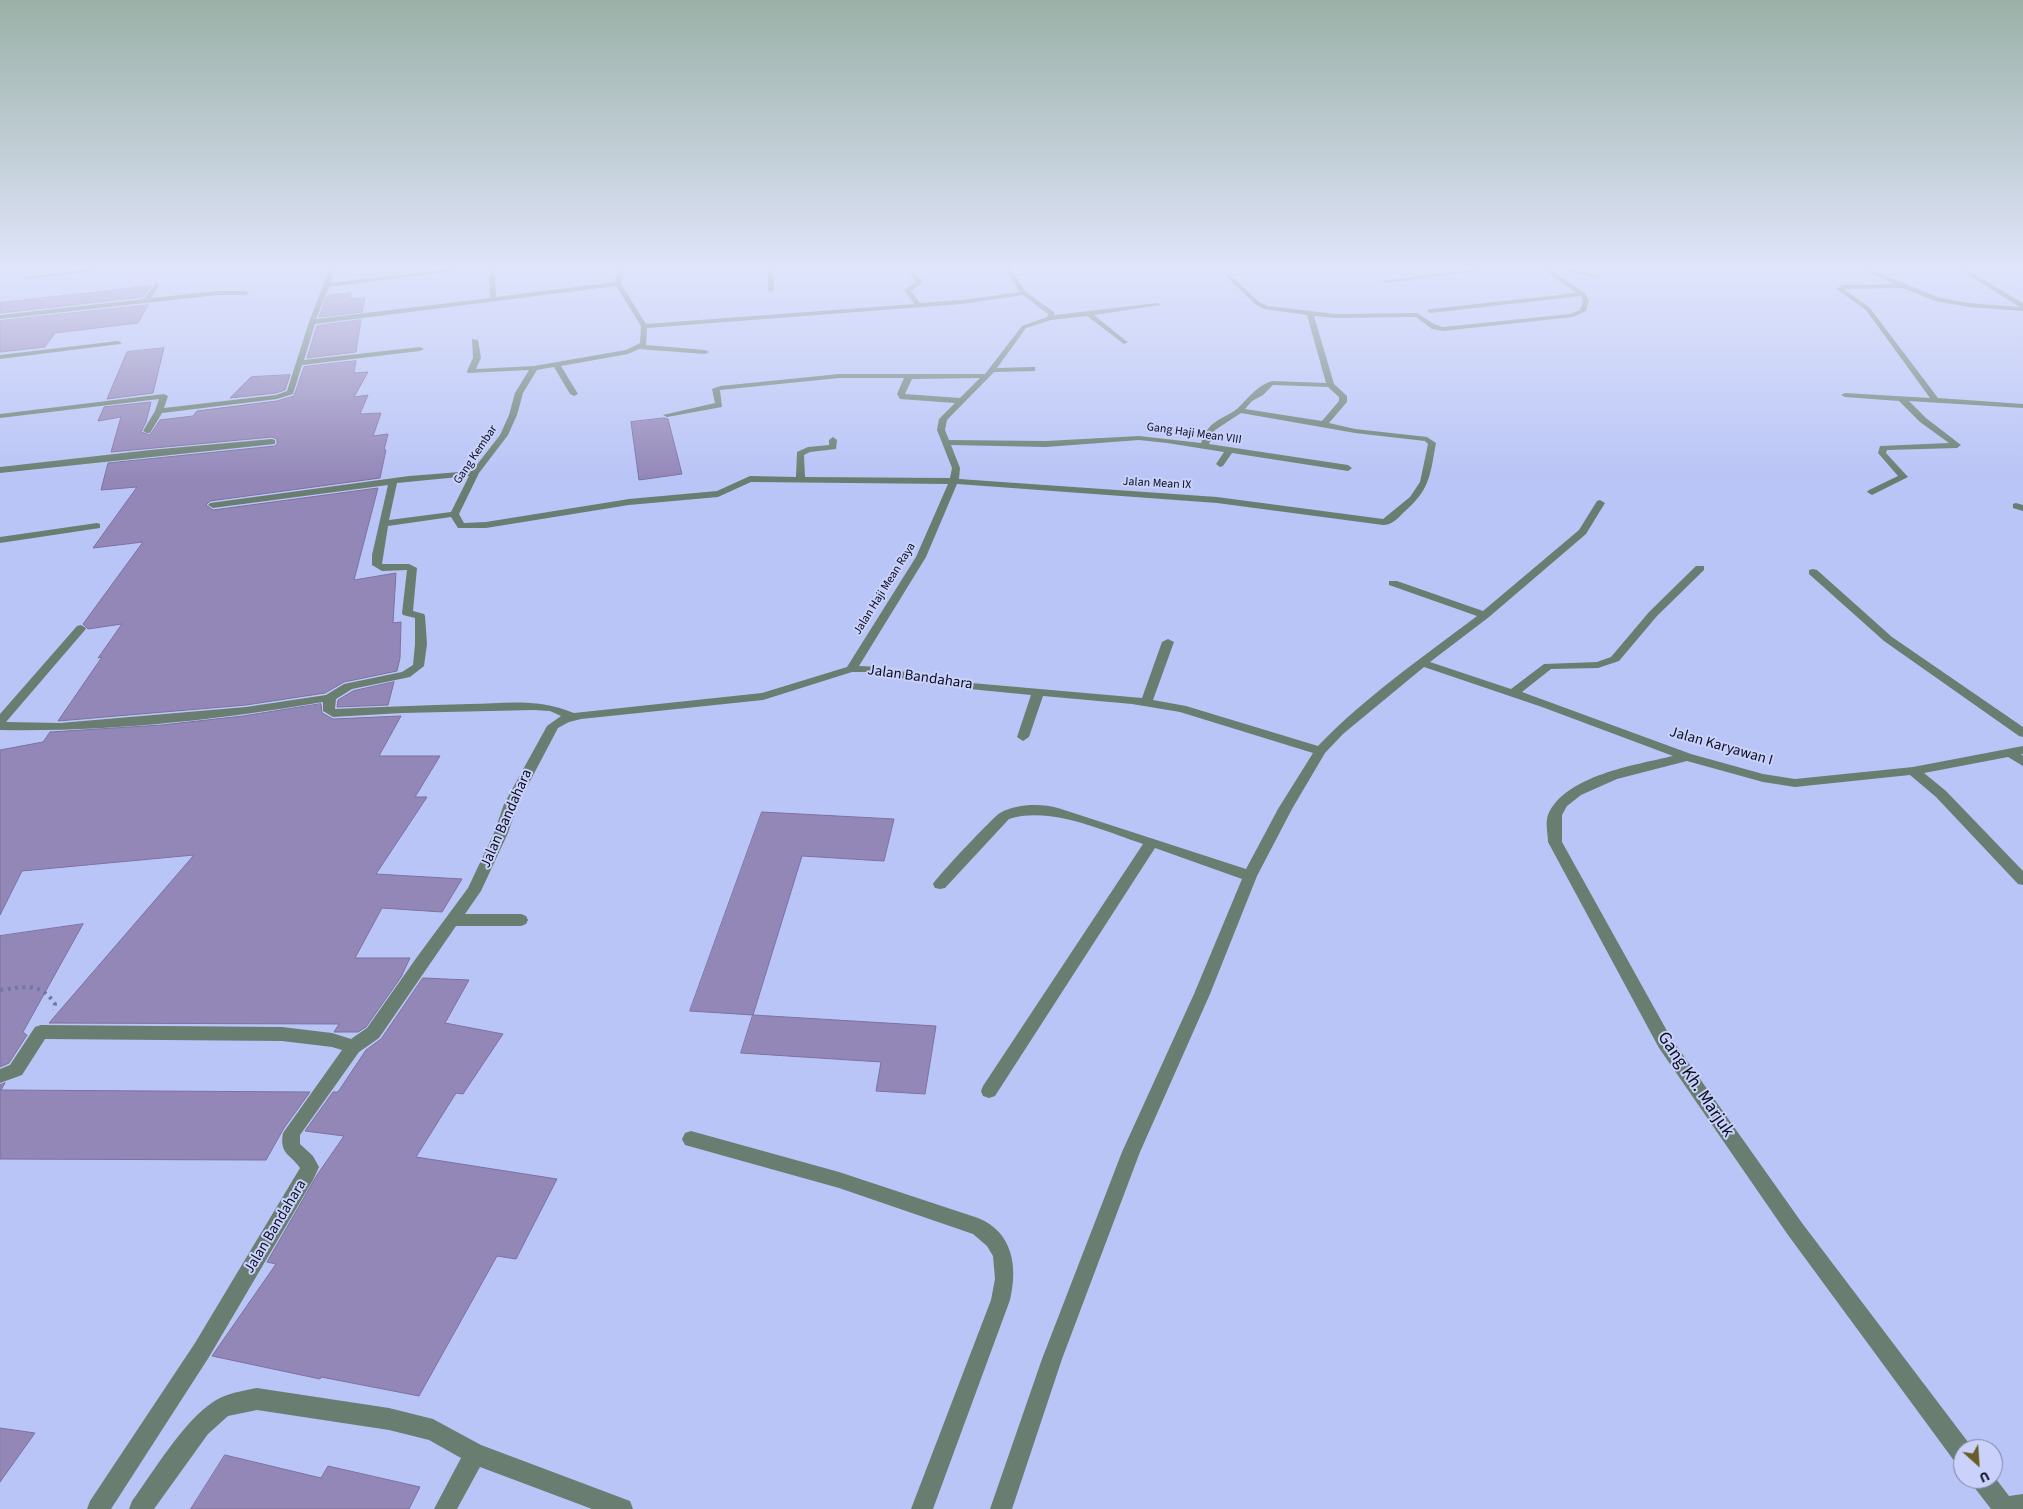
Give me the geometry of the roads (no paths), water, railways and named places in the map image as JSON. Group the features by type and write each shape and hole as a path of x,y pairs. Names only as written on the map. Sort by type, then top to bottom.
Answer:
{"street":[{"path":"159,411 285,395 290,392 307,337"},
{"path":"639,348 643,344 643,337"},
{"name":"Jalan Haji Mean Raya","path":"850,669 921,557 954,481 956,468 941,430 943,419 989,373 1016,337"},
{"path":"1118,337 1124,342"},
{"path":"1240,410 1324,424 1343,402 1342,396 1330,385 1317,337"},
{"path":"1889,337 1936,401"},
{"path":"474,340 477,358 472,371 534,368 628,352 639,348 705,352"},
{"path":"0,357 118,343"},
{"path":"300,363 420,349"},
{"path":"556,364 574,394"},
{"name":"Gang Kembar","path":"454,514 475,473 504,435 513,415 519,393 534,368"},
{"path":"667,415 719,405 716,389 720,388 839,376 908,377 1032,369"},
{"path":"908,377 901,394 903,397 962,401"},
{"path":"1204,445 1212,429 1240,410 1249,399 1260,394 1267,385 1272,383 1330,385"},
{"path":"1845,395 2023,406"},
{"path":"0,416 164,396 159,411 146,431"},
{"path":"1872,492 1904,477 1882,453 1883,448 1958,445 1923,420 1902,400"},
{"name":"Jalan Mean IX","path":"454,514 461,526 486,525 629,502 718,494 729,490 739,482 750,479 954,481 1080,492 1216,500 1377,522 1387,522 1414,500 1424,482 1432,443 1423,437 1371,434 1324,424"},
{"name":"Gang Haji Mean VIII","path":"946,442 1046,444 1139,438 1204,445 1229,451 1348,468"},
{"path":"801,479 800,454 808,450 833,447 833,440"},
{"path":"0,470 150,453 272,442"},
{"path":"1220,464 1229,451"},
{"path":"213,505 270,500 394,482 475,473"},
{"path":"0,724 60,727 246,711 328,699 348,686 406,675 418,666 421,644 420,616 406,613 412,568 382,568 377,565 377,555 394,482"},
{"path":"1001,1509 1052,1359 1131,1152 1202,994 1250,876 1285,809 1320,751 1339,731 1422,663 1485,615 1583,532 1600,503"},
{"path":"384,524 454,514"},
{"path":"0,540 97,526"},
{"path":"1513,693 1548,666 1598,664 1615,659 1653,614 1700,568"},
{"path":"1813,572 1888,639 2023,733"},
{"path":"1394,583 1485,615"},
{"path":"0,724 81,628"},
{"path":"1146,702 1168,642"},
{"name":"Jalan Karyawan I","path":"1422,663 1513,693 1687,757 1763,778 1795,783 1913,771 2023,750"},
{"name":"Jalan Bandahara","path":"98,1509 202,1350 307,1174 310,1166 307,1161 292,1150 292,1133 354,1046 373,1033 422,961 474,891 501,833 511,804 553,726 571,716 763,696 804,685 850,669 877,669 922,680 949,684 1146,702 1182,709 1320,751"},
{"path":"1023,737 1038,692"},
{"path":"328,699 331,701 329,710 333,713 402,709 534,706 552,708 571,716"},
{"path":"2009,752 2023,762"},
{"name":"Gang Kh. Marjuk","path":"1687,757 1612,777 1573,792 1554,815 1555,842 1665,1043 1795,1229 1953,1441"},
{"path":"1913,771 1940,794 2023,880"},
{"path":"940,884 1004,816 1020,811 1053,811 1152,842 1250,876"},
{"path":"989,1091 1152,842"},
{"path":"452,920 521,920"},
{"path":"0,1076 16,1070 41,1032 282,1034 332,1040 354,1046"},
{"path":"691,1139 839,1180 978,1227 990,1234 998,1242 1005,1269 1002,1296 949,1443 922,1509"},
{"path":"140,1509 200,1426 221,1409 234,1403 257,1399 389,1418 433,1430 475,1454 622,1509"},
{"path":"445,1509 475,1454"},
{"path":"1992,1489 2010,1507"}]}
